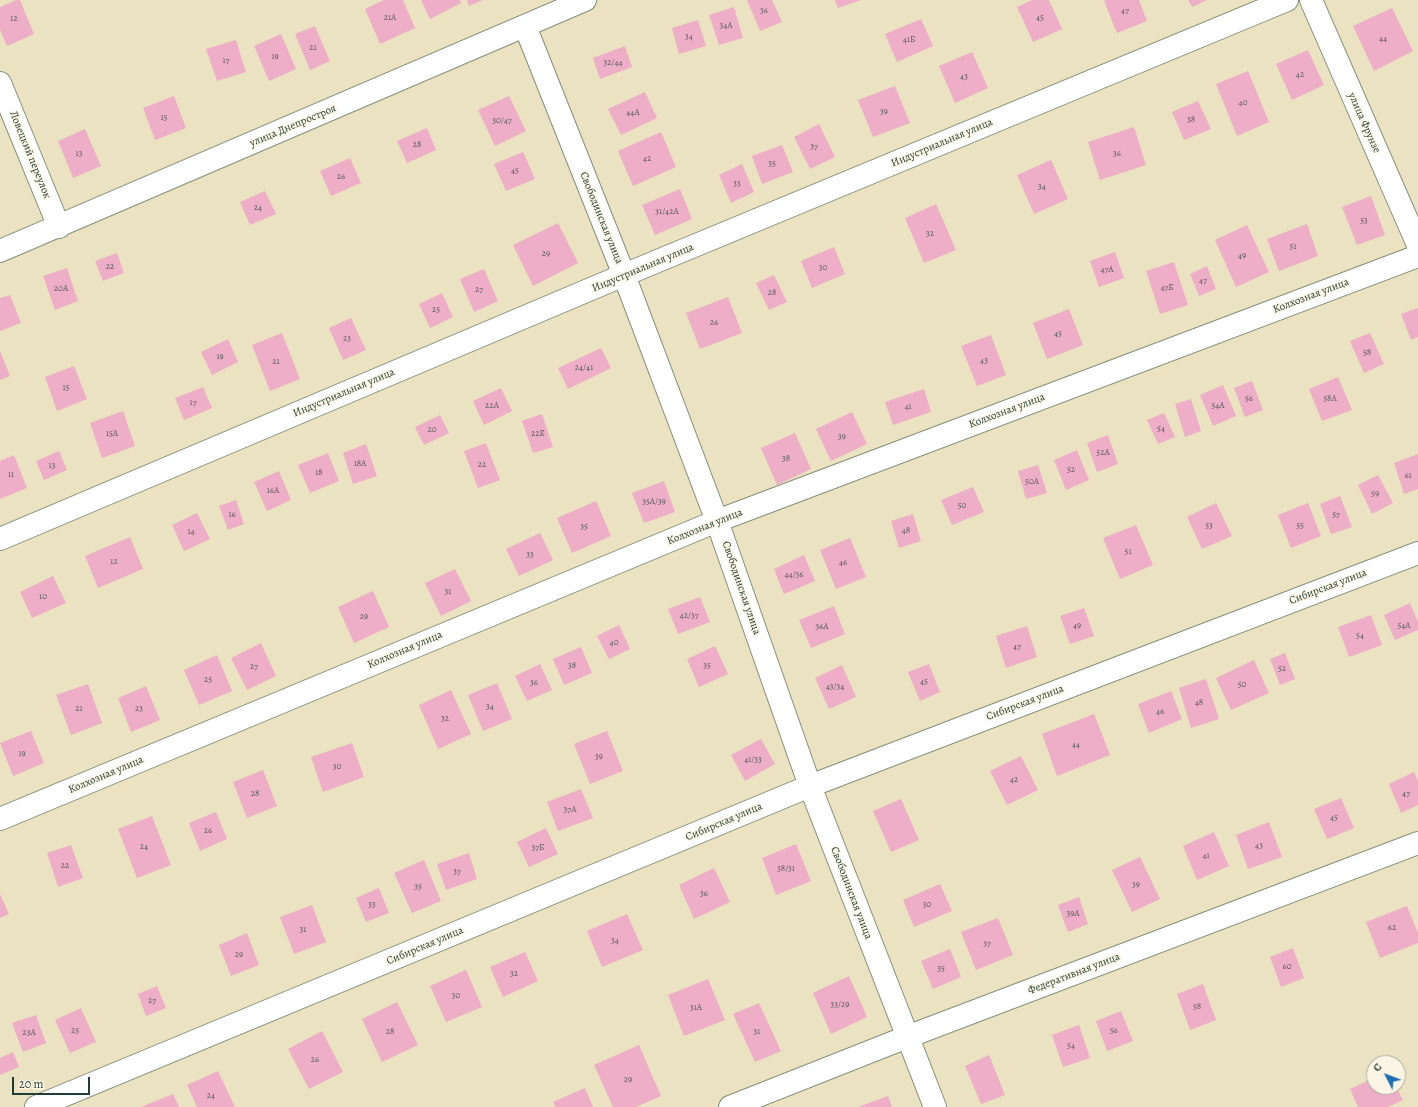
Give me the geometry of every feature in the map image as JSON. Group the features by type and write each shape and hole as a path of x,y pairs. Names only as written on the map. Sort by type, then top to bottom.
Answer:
{"street":[{"name":"улица Днепростроя","path":"0,251 525,26 562,5 585,0"},
{"name":"Индустриальная улица","path":"0,539 624,275 1288,0"},
{"name":"улица Фрунзе","path":"1311,0 1418,245"},
{"name":"Свободинская улица","path":"525,26 624,275 717,521 810,786 935,1107"},
{"name":"Ловецкий переулок","path":"0,84 59,227"},
{"name":"Колхозная улица","path":"0,819 717,521 1418,256"},
{"name":"Сибирская улица","path":"36,1107 810,786 1418,553"},
{"name":"Федеративная улица","path":"730,1107 907,1037 1418,843"}],"building":[{"path":"16,0 20,0 34,34 7,46 0,30 0,7"},
{"path":"384,0 403,0 415,28 380,44 365,9"},
{"path":"421,0 460,0 461,3 430,19"},
{"path":"467,0 483,0 469,6"},
{"path":"747,0 772,0 782,22 760,31"},
{"path":"835,0 861,0 838,8"},
{"path":"1032,0 1049,0 1062,29 1033,42 1017,7"},
{"path":"1139,0 1147,21 1117,33 1104,1"},
{"path":"1188,0 1207,0 1192,7"},
{"path":"734,7 743,38 719,45 709,15"},
{"path":"1392,8 1413,51 1374,71 1353,26"},
{"path":"921,19 933,46 897,62 885,34"},
{"path":"698,20 706,46 679,54 672,28"},
{"path":"315,26 330,61 310,70 295,34"},
{"path":"281,34 296,69 269,81 254,46"},
{"path":"236,40 246,72 217,81 206,49"},
{"path":"625,46 632,67 600,79 593,58"},
{"path":"1308,50 1324,85 1292,100 1276,64"},
{"path":"972,52 988,88 955,103 939,66"},
{"path":"1248,71 1269,122 1237,136 1216,84"},
{"path":"895,86 910,123 873,137 858,100"},
{"path":"645,92 657,118 621,135 608,109"},
{"path":"174,96 186,128 155,140 143,108"},
{"path":"509,96 526,131 495,146 478,110"},
{"path":"1198,101 1211,129 1184,140 1172,112"},
{"path":"819,124 835,157 810,169 794,137"},
{"path":"1134,127 1146,165 1100,180 1088,142"},
{"path":"427,128 436,150 407,163 397,141"},
{"path":"85,129 101,166 73,178 58,141"},
{"path":"661,132 676,167 633,186 618,151"},
{"path":"782,145 793,172 762,184 752,156"},
{"path":"523,152 535,179 506,191 494,164"},
{"path":"350,158 361,183 331,196 320,171"},
{"path":"1051,160 1068,199 1034,214 1017,175"},
{"path":"742,164 754,192 731,203 719,175"},
{"path":"680,189 692,219 655,235 642,205"},
{"path":"265,191 276,214 250,225 240,202"},
{"path":"1371,196 1385,235 1357,245 1342,207"},
{"path":"936,204 956,250 924,263 905,218"},
{"path":"558,223 578,263 533,286 513,245"},
{"path":"1307,224 1318,256 1279,271 1267,239"},
{"path":"1247,225 1269,272 1236,287 1215,240"},
{"path":"834,247 845,274 812,288 801,261"},
{"path":"1115,252 1124,278 1099,287 1090,261"},
{"path":"117,253 124,273 103,281 95,261"},
{"path":"1174,262 1188,305 1160,314 1146,271"},
{"path":"1207,266 1216,289 1199,296 1190,274"},
{"path":"67,268 78,301 55,310 43,276"},
{"path":"484,269 498,301 474,312 460,279"},
{"path":"774,275 787,302 769,310 756,283"},
{"path":"442,293 453,317 430,328 419,304"},
{"path":"10,295 21,323 0,331 0,298"},
{"path":"728,297 742,333 700,349 686,313"},
{"path":"1418,308 1418,337 1411,340 1401,314"},
{"path":"1069,309 1083,345 1047,359 1033,323"},
{"path":"351,318 366,350 343,360 329,328"},
{"path":"282,333 300,379 270,391 252,345"},
{"path":"1370,333 1384,364 1364,373 1350,341"},
{"path":"991,335 1006,375 977,386 961,346"},
{"path":"228,339 238,362 212,375 201,352"},
{"path":"601,348 611,368 568,389 558,368"},
{"path":"0,351 10,376 0,380"},
{"path":"74,366 87,399 57,411 45,377"},
{"path":"1338,377 1352,410 1322,421 1309,389"},
{"path":"1252,381 1263,410 1245,417 1234,388"},
{"path":"1223,385 1236,416 1213,426 1200,395"},
{"path":"203,387 212,408 184,420 175,398"},
{"path":"501,388 512,411 484,425 473,401"},
{"path":"924,389 931,412 893,425 885,402"},
{"path":"1191,399 1201,431 1185,437 1175,404"},
{"path":"123,411 135,446 102,458 90,423"},
{"path":"852,412 867,444 831,461 816,429"},
{"path":"1164,413 1175,437 1158,444 1147,420"},
{"path":"542,414 553,447 533,453 522,421"},
{"path":"440,415 449,433 424,445 415,427"},
{"path":"795,433 811,469 777,485 761,448"},
{"path":"1108,435 1118,464 1097,472 1087,443"},
{"path":"486,443 500,480 478,488 464,451"},
{"path":"366,444 377,476 353,484 343,453"},
{"path":"1077,450 1089,480 1066,490 1054,460"},
{"path":"59,451 67,470 44,480 36,461"},
{"path":"328,453 339,481 310,493 298,465"},
{"path":"1418,454 1418,489 1404,494 1394,463"},
{"path":"14,455 27,488 0,499 0,461"},
{"path":"1038,465 1047,493 1026,499 1018,471"},
{"path":"279,471 291,500 267,511 254,482"},
{"path":"1378,475 1393,503 1372,514 1358,485"},
{"path":"664,481 675,512 644,523 632,493"},
{"path":"973,487 984,512 952,525 941,500"},
{"path":"1340,496 1352,527 1331,534 1320,504"},
{"path":"236,500 244,524 228,530 219,506"},
{"path":"596,501 611,536 572,553 557,518"},
{"path":"1216,503 1232,536 1202,549 1187,517"},
{"path":"1308,503 1321,536 1291,548 1278,515"},
{"path":"197,513 210,539 184,551 172,525"},
{"path":"913,514 921,541 899,548 891,521"},
{"path":"1136,525 1153,565 1120,579 1103,538"},
{"path":"540,533 553,560 519,576 506,549"},
{"path":"130,537 143,569 98,588 85,556"},
{"path":"850,538 866,577 836,589 820,550"},
{"path":"804,555 815,581 784,594 774,569"},
{"path":"455,569 471,601 441,616 425,583"},
{"path":"53,576 66,603 32,618 20,592"},
{"path":"373,591 389,627 354,643 338,607"},
{"path":"700,597 710,622 678,634 668,609"},
{"path":"1410,603 1418,622 1418,630 1395,640 1384,615"},
{"path":"834,606 845,634 811,648 799,620"},
{"path":"1084,608 1094,636 1070,644 1060,616"},
{"path":"1371,615 1382,645 1349,657 1338,627"},
{"path":"619,625 630,649 609,659 597,636"},
{"path":"1027,626 1037,657 1006,668 996,636"},
{"path":"261,643 276,676 247,690 231,658"},
{"path":"715,646 728,674 699,687 687,659"},
{"path":"581,647 592,673 564,685 553,659"},
{"path":"1285,653 1295,679 1280,685 1270,659"},
{"path":"217,655 232,691 199,705 184,670"},
{"path":"1254,660 1269,693 1231,710 1216,678"},
{"path":"540,664 552,690 527,701 515,676"},
{"path":"929,664 940,692 920,701 908,672"},
{"path":"842,665 856,697 829,709 815,678"},
{"path":"1206,679 1219,719 1191,728 1179,688"},
{"path":"497,683 512,719 483,731 468,695"},
{"path":"88,684 102,723 71,735 56,695"},
{"path":"146,686 160,720 131,732 118,698"},
{"path":"451,690 471,734 438,749 419,705"},
{"path":"1171,691 1182,719 1149,733 1138,704"},
{"path":"1094,714 1110,755 1057,776 1042,734"},
{"path":"31,731 44,763 13,776 0,743"},
{"path":"607,731 623,771 590,784 574,744"},
{"path":"761,739 775,764 745,781 731,755"},
{"path":"352,743 364,777 323,792 311,757"},
{"path":"1021,756 1038,790 1007,805 990,771"},
{"path":"263,770 277,806 247,818 233,782"},
{"path":"1414,772 1418,781 1418,805 1401,813 1389,784"},
{"path":"581,789 593,818 558,831 547,802"},
{"path":"1341,798 1354,828 1327,839 1314,809"},
{"path":"901,799 919,840 891,852 873,811"},
{"path":"216,812 227,839 200,851 189,823"},
{"path":"152,816 171,865 137,878 118,829"},
{"path":"1269,822 1282,857 1248,869 1236,835"},
{"path":"546,828 558,854 529,867 517,842"},
{"path":"1214,832 1229,866 1197,880 1183,846"},
{"path":"796,844 811,881 776,895 762,858"},
{"path":"71,845 83,878 58,887 47,853"},
{"path":"469,853 477,879 446,890 437,864"},
{"path":"1140,857 1160,899 1132,912 1112,870"},
{"path":"424,860 441,901 412,913 394,873"},
{"path":"714,868 730,902 694,919 679,885"},
{"path":"940,884 952,911 914,927 903,900"},
{"path":"379,888 389,913 366,922 356,898"},
{"path":"0,894 9,914 0,918"},
{"path":"1079,897 1088,924 1068,932 1058,905"},
{"path":"312,905 326,942 294,954 280,917"},
{"path":"1407,906 1418,933 1418,943 1380,958 1366,922"},
{"path":"627,914 643,950 602,967 587,931"},
{"path":"998,918 1013,955 976,970 961,932"},
{"path":"247,933 259,965 231,976 219,945"},
{"path":"1293,948 1304,978 1281,987 1270,957"},
{"path":"950,949 961,977 933,989 921,961"},
{"path":"525,952 538,981 503,997 490,967"},
{"path":"466,970 482,1007 446,1022 430,986"},
{"path":"849,976 867,1017 831,1034 813,993"},
{"path":"708,979 725,1020 684,1036 668,995"},
{"path":"1203,984 1216,1020 1190,1030 1177,994"},
{"path":"157,986 166,1008 146,1016 138,994"},
{"path":"397,1002 418,1045 382,1062 362,1019"},
{"path":"759,1003 781,1051 755,1062 733,1014"},
{"path":"81,1008 96,1042 70,1053 55,1020"},
{"path":"1121,1011 1133,1041 1107,1051 1096,1021"},
{"path":"36,1015 46,1043 23,1052 12,1023"},
{"path":"1079,1025 1090,1058 1063,1067 1052,1035"},
{"path":"322,1031 343,1072 309,1089 288,1049"},
{"path":"639,1045 661,1096 636,1107 613,1107 594,1065"},
{"path":"13,1052 19,1067 0,1075 0,1058"},
{"path":"989,1055 1005,1095 981,1104 965,1066"},
{"path":"218,1071 235,1107 197,1107 187,1085"},
{"path":"1366,1082 1366,1095 1400,1095 1403,1100 1388,1107 1358,1107 1350,1089"},
{"path":"585,1088 593,1107 556,1107 553,1102"},
{"path":"173,1094 179,1107 141,1107"},
{"path":"888,1096 892,1107 858,1107"}]}
